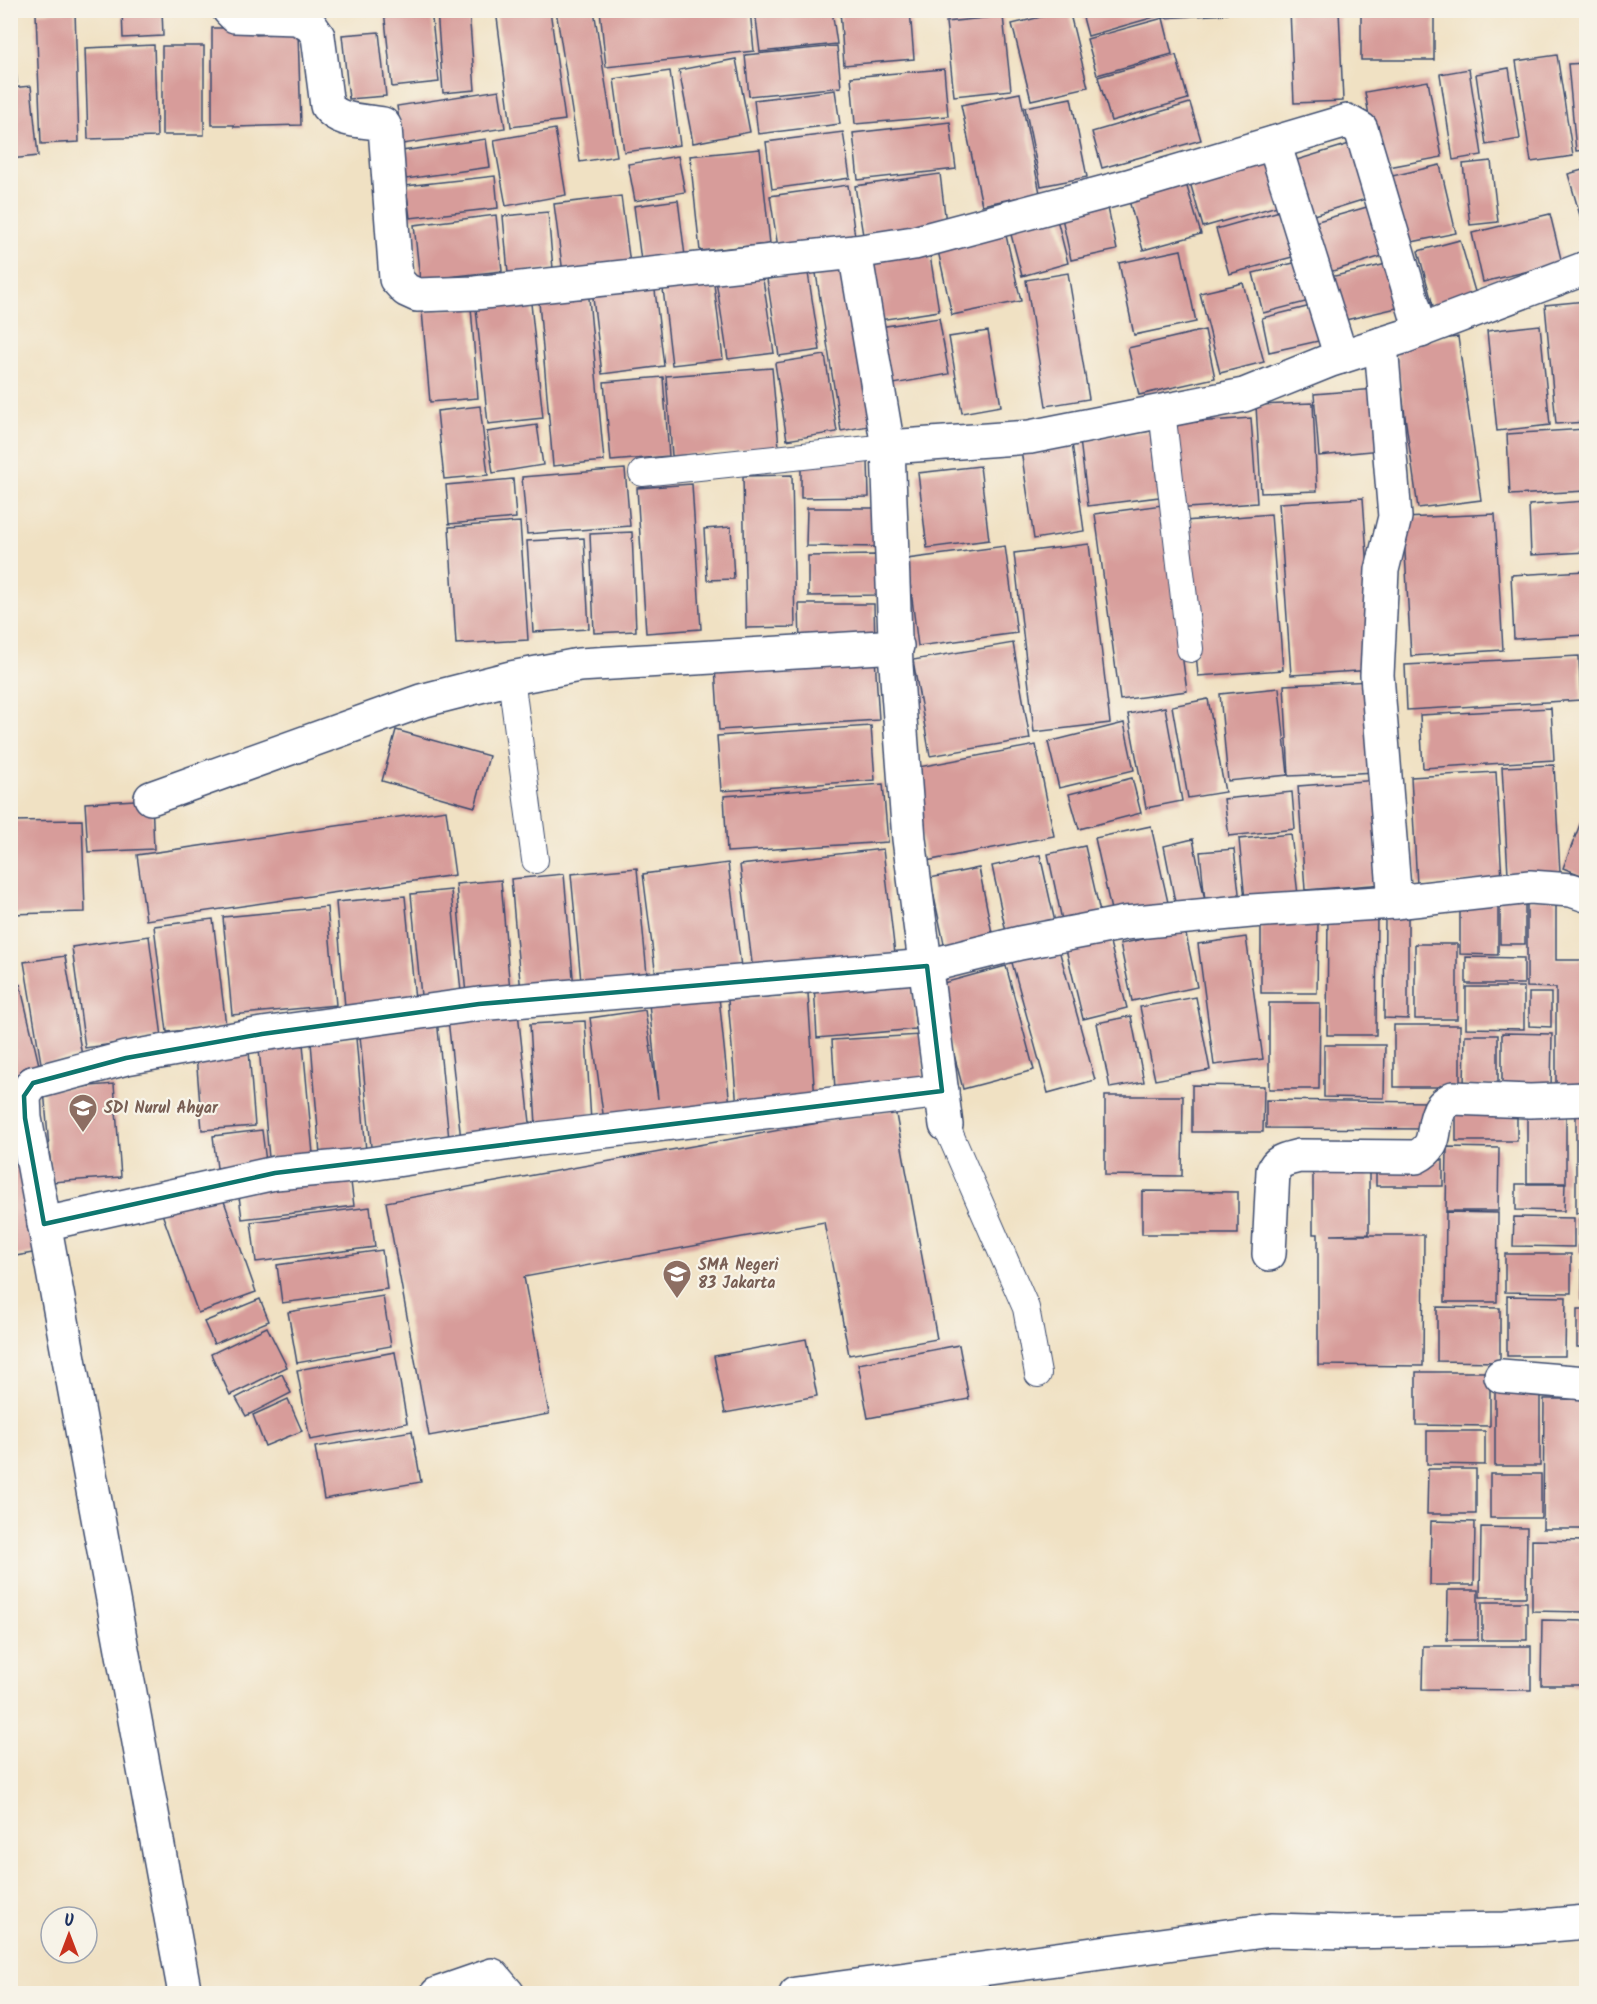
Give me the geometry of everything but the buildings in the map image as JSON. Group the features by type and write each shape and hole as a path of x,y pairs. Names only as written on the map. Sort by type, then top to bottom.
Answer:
{"street":[{"path":"229,10 235,16 297,18 310,26 318,36 327,106 342,118 383,124 385,127 396,279 406,290 417,295 476,293 855,252 914,243 1128,186 1347,121 1361,129 1421,331"},
{"path":"1274,143 1341,357"},
{"path":"855,252 888,447 896,666 909,839 946,1125"},
{"path":"888,447 1030,437 1244,395 1341,357 1421,331 1587,268"},
{"path":"1381,344 1395,517 1382,570 1377,675 1395,902"},
{"path":"151,798 421,701 511,678 579,666 897,646"},
{"path":"185,1994 25,1118 24,1096 33,1083 126,1058 262,1034 479,1004 927,966 1020,943 1125,922 1395,902 1530,887 1571,890 1587,895"},
{"path":"44,1224 275,1173 363,1165 538,1139 942,1091"},
{"path":"1269,1254 1273,1171 1275,1166 1282,1161 1299,1156 1416,1157 1426,1152 1431,1146 1439,1110 1453,1098 1530,1101 1587,1099"},
{"path":"1501,1376 1587,1383"},
{"path":"796,1994 1271,1930 1346,1932 1494,1929 1587,1922"},
{"path":"437,1994 492,1975 508,1994"}],"lane":[{"path":"1162,411 1190,650"},
{"path":"642,472 888,447"},
{"path":"511,678 535,860"},
{"path":"946,1125 1026,1308 1038,1374"}],"highlighted area":[{"path":"927,966 942,1091 275,1173 44,1224 25,1118 24,1096 33,1083 126,1058 262,1034 479,1004"}],"place":[{"name":"SDI Nurul Ahyar","path":"83,1134"},
{"name":"SMA Negeri 83 Jakarta","path":"677,1300"}]}
